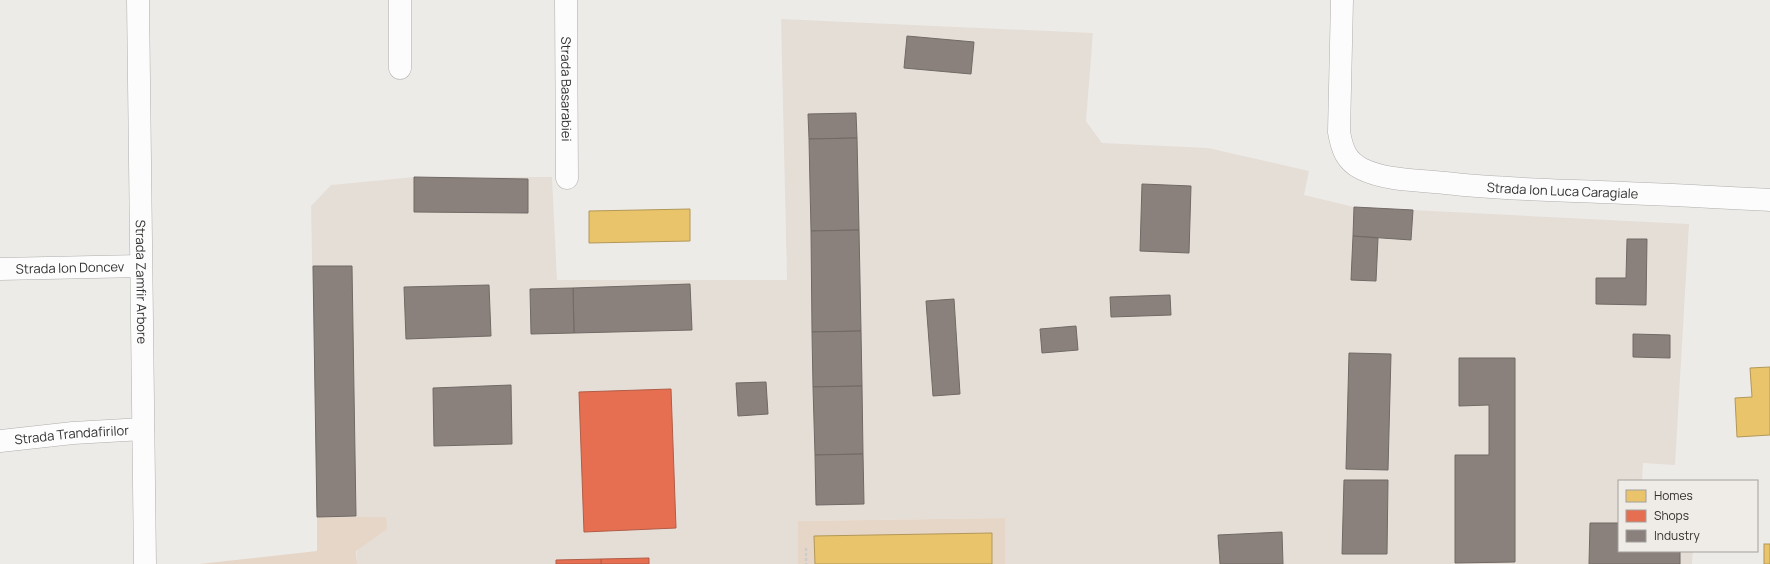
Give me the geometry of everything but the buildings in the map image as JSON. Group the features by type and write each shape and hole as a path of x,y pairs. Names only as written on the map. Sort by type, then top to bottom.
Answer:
{"street":[{"name":"Strada Zamfir Arbore","path":"138,0 140,266 145,564"},
{"path":"400,0 400,68"},
{"name":"Strada Basarabiei","path":"566,0 567,178"},
{"name":"Strada Ion Luca Caragiale","path":"1342,0 1339,132 1344,153 1357,166 1385,176 1479,187 1663,194 1770,200"},
{"name":"Strada Ion Doncev","path":"0,269 140,266"},
{"name":"Strada Trandafirilor","path":"0,441 73,433 143,429"}],"path":[{"path":"806,548 806,564"}],"shaded area":[{"path":"781,19 1093,33 1086,121 1102,143 1208,148 1309,171 1304,195 1354,207 1689,224 1675,465 1643,463 1642,480 1618,480 1618,552 1693,552 1692,564 1005,564 1004,518 798,521 798,564 357,564 356,516 317,517 311,206 331,185 414,177 552,177 557,280 787,280"},
{"path":"317,517 386,517 387,529 356,551 357,564 199,564 317,551"},
{"path":"1005,518 1005,564 798,564 798,521"}]}
